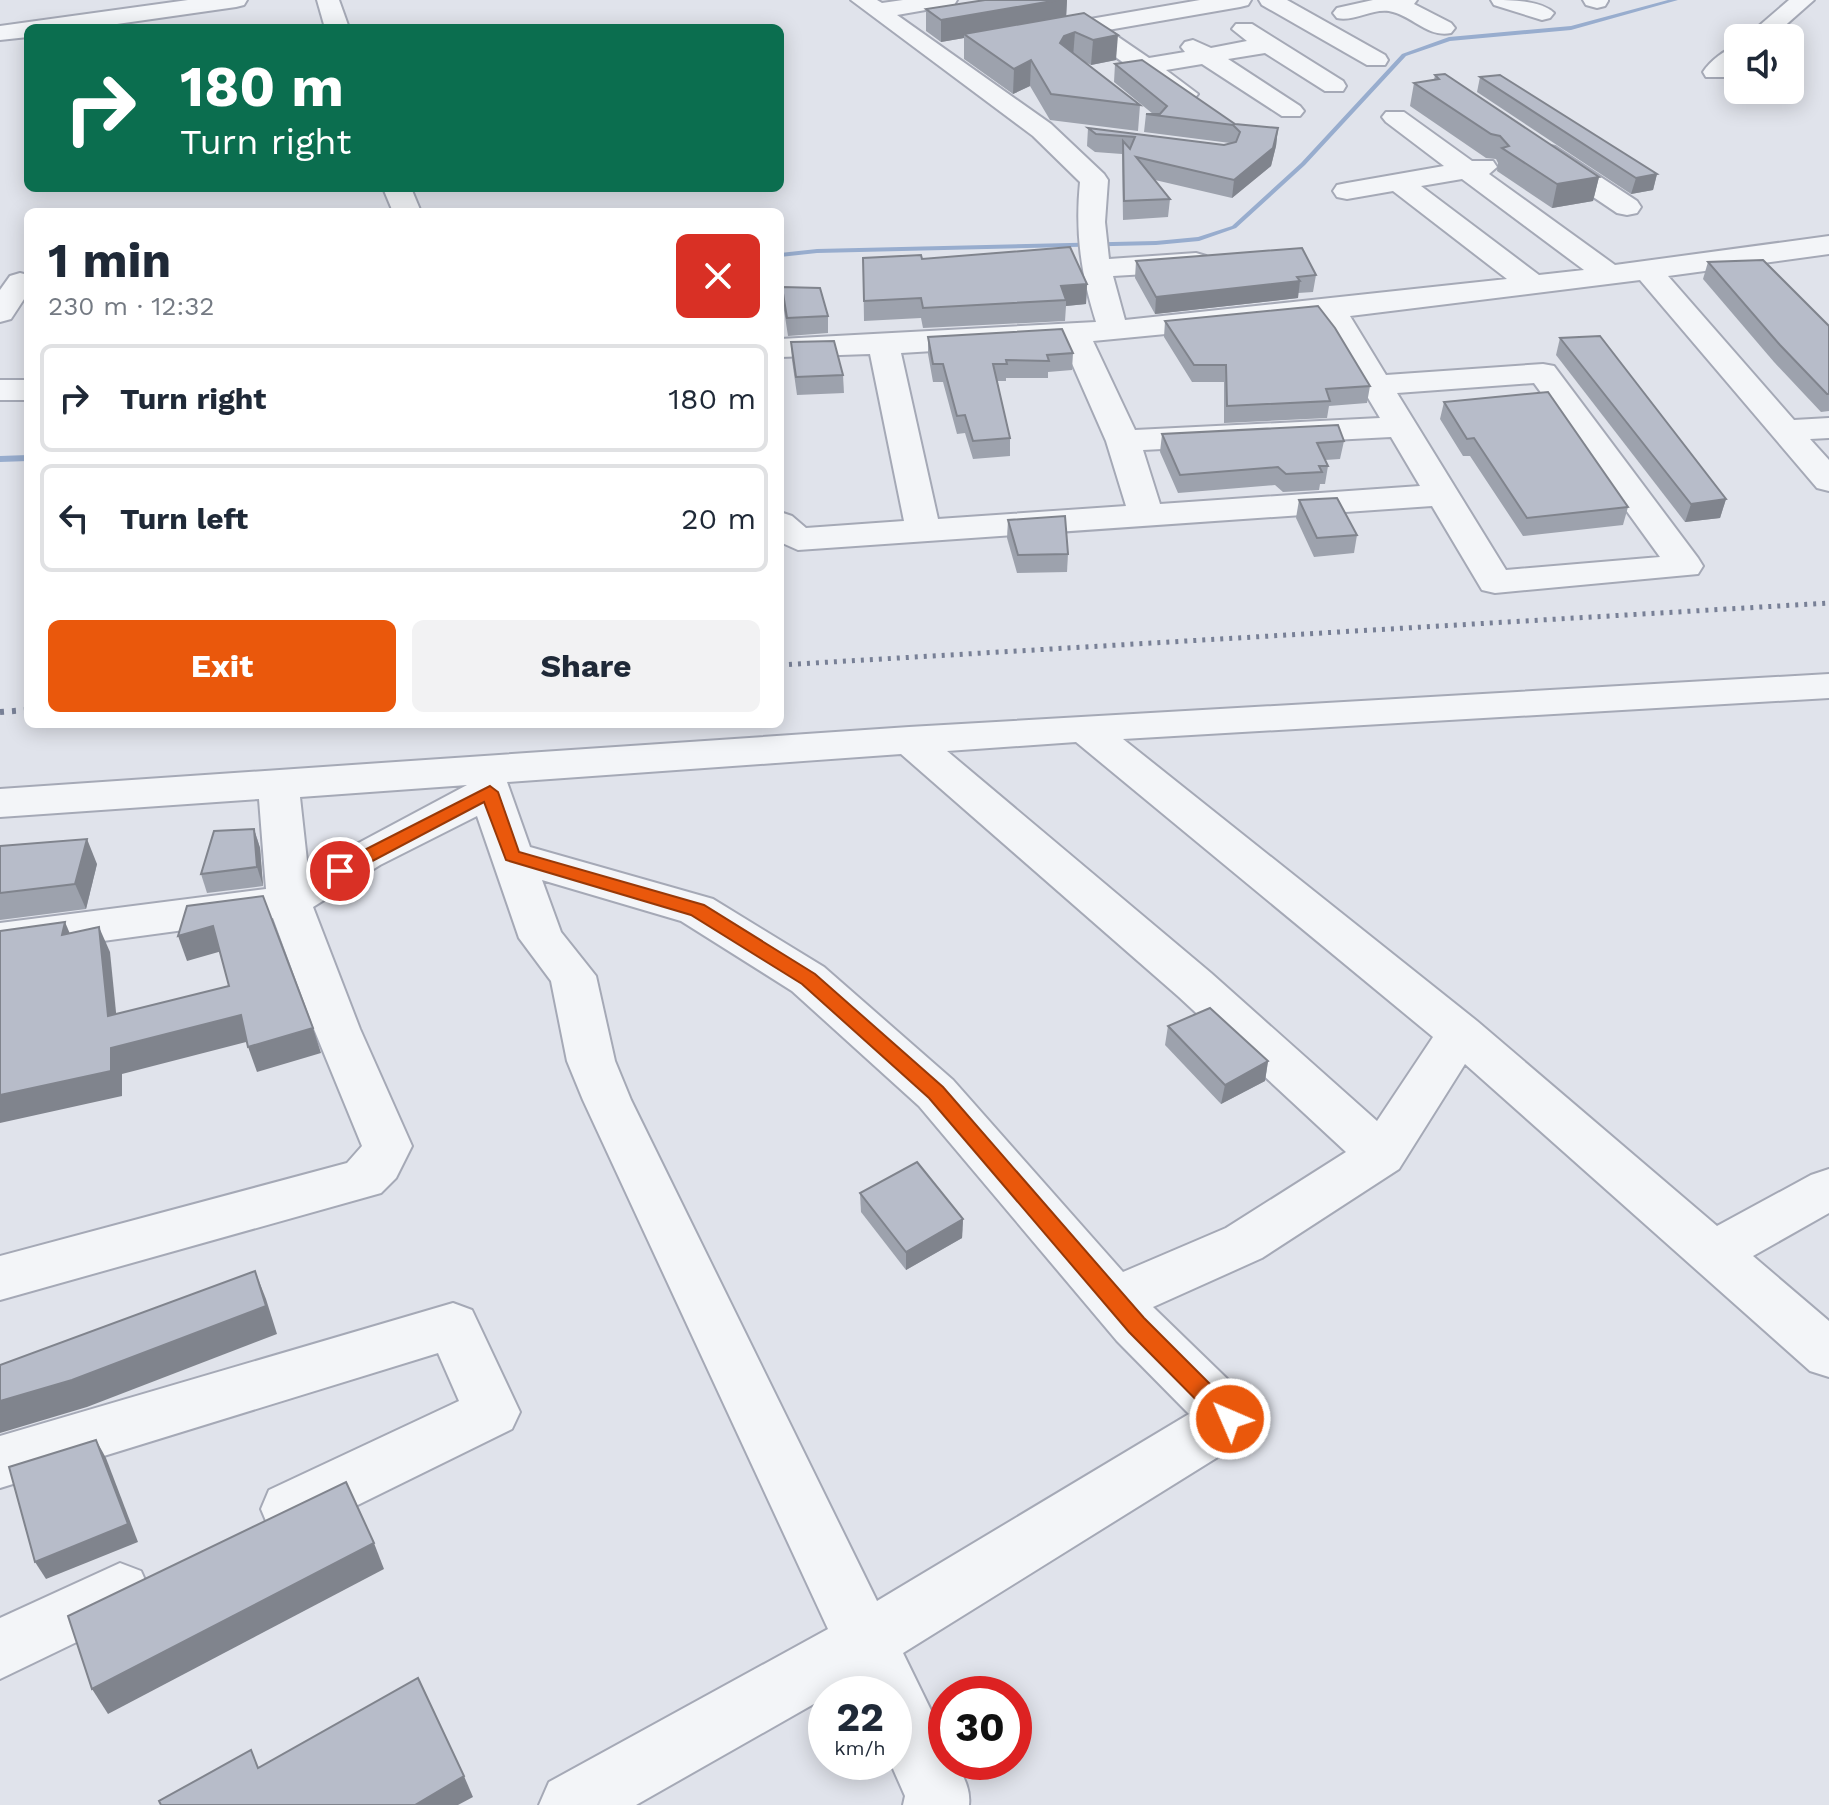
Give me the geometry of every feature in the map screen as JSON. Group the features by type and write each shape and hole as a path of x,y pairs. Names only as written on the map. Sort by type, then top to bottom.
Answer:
{"street":[{"path":"68,24 236,0"},
{"path":"328,0 336,24"},
{"path":"869,6 946,0"},
{"path":"1054,52 1026,37 1203,3 1240,0"},
{"path":"1270,0 1376,60"},
{"path":"1322,0 1372,29"},
{"path":"1502,0 1542,13"},
{"path":"1774,24 1803,0"},
{"path":"1345,13 1400,1 1443,28"},
{"path":"1203,3 1334,86"},
{"path":"869,6 1042,130 1094,180 1089,225 1093,264 1113,329"},
{"path":"1147,16 1291,111"},
{"path":"903,30 933,25"},
{"path":"1088,27 1206,109"},
{"path":"0,33 24,30"},
{"path":"1101,74 1269,45"},
{"path":"935,53 963,48"},
{"path":"1715,72 1724,65"},
{"path":"1395,117 1611,276"},
{"path":"1042,130 1087,136"},
{"path":"1347,191 1468,170 1519,154 1550,156 1627,207"},
{"path":"1398,182 1534,286"},
{"path":"784,348 937,344 1113,329 1534,286 1829,245"},
{"path":"1093,264 1230,259"},
{"path":"1648,271 1829,481"},
{"path":"0,313 16,282"},
{"path":"1329,307 1495,582 1685,566 1543,373 1377,385"},
{"path":"1074,332 1123,441 1146,515"},
{"path":"884,346 923,530"},
{"path":"0,390 24,390"},
{"path":"1123,441 1401,427"},
{"path":"1785,430 1829,428"},
{"path":"784,527 798,539 1443,495"},
{"path":"0,803 278,784 486,780 909,740 1829,686"},
{"path":"1085,729 1460,1033 1829,1354"},
{"path":"909,740 1195,985 1381,1155"},
{"path":"486,780 541,938 573,976 591,1061 607,1100 878,1668"},
{"path":"0,939 289,901 486,780"},
{"path":"0,1278 363,1179 378,1164 387,1146 337,1029 289,901 278,784"},
{"path":"512,856 697,910 808,979 936,1093 1114,1300 1230,1419 878,1668 572,1805"},
{"path":"1114,1300 1244,1243 1381,1155 1460,1033"},
{"path":"1714,1253 1829,1189"},
{"path":"0,1462 453,1326 492,1412 249,1529"},
{"path":"2,1641 163,1570"},
{"path":"912,1740 938,1794 936,1805"}],"building":[{"path":"985,0 1058,0 941,20 926,9"},
{"path":"1084,13 1118,35 1093,40 1075,32 1064,36 1060,43 1140,105 1051,94 1031,60 1014,69 964,34"},
{"path":"1142,60 1235,124 1278,128 1273,148 1234,180 1136,157 1170,199 1124,201 1123,141 1130,149 1135,137 1096,134 1088,128 1224,145 1236,142 1240,132 1233,125 1146,114 1160,114 1167,106 1115,64"},
{"path":"1445,74 1599,177 1557,184 1502,148 1509,146 1500,136 1491,134 1414,83 1439,79 1435,75"},
{"path":"1500,75 1657,174 1636,178 1480,77"},
{"path":"1070,247 1087,284 1061,286 1066,300 923,308 921,298 864,301 863,258 921,255 922,259"},
{"path":"1302,248 1316,275 1297,277 1300,281 1156,297 1136,261"},
{"path":"1763,260 1829,326 1829,394 1780,345 1708,262"},
{"path":"784,287 820,288 828,316 787,318"},
{"path":"1318,306 1370,386 1326,389 1330,401 1227,406 1226,365 1194,365 1165,321"},
{"path":"1062,329 1073,353 1047,355 1049,361 1006,360 1007,364 993,364 1010,438 973,441 965,415 957,416 943,364 933,364 928,337"},
{"path":"1600,336 1726,499 1691,504 1560,338"},
{"path":"834,341 843,375 796,377 791,342"},
{"path":"1548,392 1628,507 1527,518 1474,438 1467,439 1444,402"},
{"path":"1338,425 1344,441 1317,443 1328,466 1319,466 1322,472 1286,474 1278,467 1180,475 1162,434"},
{"path":"1337,498 1357,535 1317,538 1299,500"},
{"path":"1065,516 1068,554 1018,555 1008,520"},
{"path":"254,829 257,867 201,874 214,831"},
{"path":"87,839 75,884 0,893 0,846"},
{"path":"263,896 313,1028 248,1047 241,1015 111,1048 111,1071 0,1095 0,931 65,922 62,935 99,927 108,1016 229,986 213,926 178,936 187,906"},
{"path":"1210,1008 1268,1061 1225,1085 1168,1026"},
{"path":"917,1162 963,1219 906,1252 860,1193"},
{"path":"255,1271 266,1306 72,1380 0,1401 0,1365"},
{"path":"96,1440 128,1524 35,1562 9,1467"},
{"path":"346,1482 374,1543 92,1689 68,1616"},
{"path":"418,1678 464,1776 415,1805 161,1805 159,1801 251,1750 258,1768"}],"waterway":[{"path":"784,255 1199,239 1234,227 1303,164 1404,55 1449,39 1571,28 1675,0"},
{"path":"0,459 24,458"}],"railway":[{"path":"784,665 1829,603"},
{"path":"0,712 24,710"}],"route":[{"path":"340,871 365,855 490,792 512,856 697,910 808,979 936,1093 1136,1325 1230,1419"}]}
